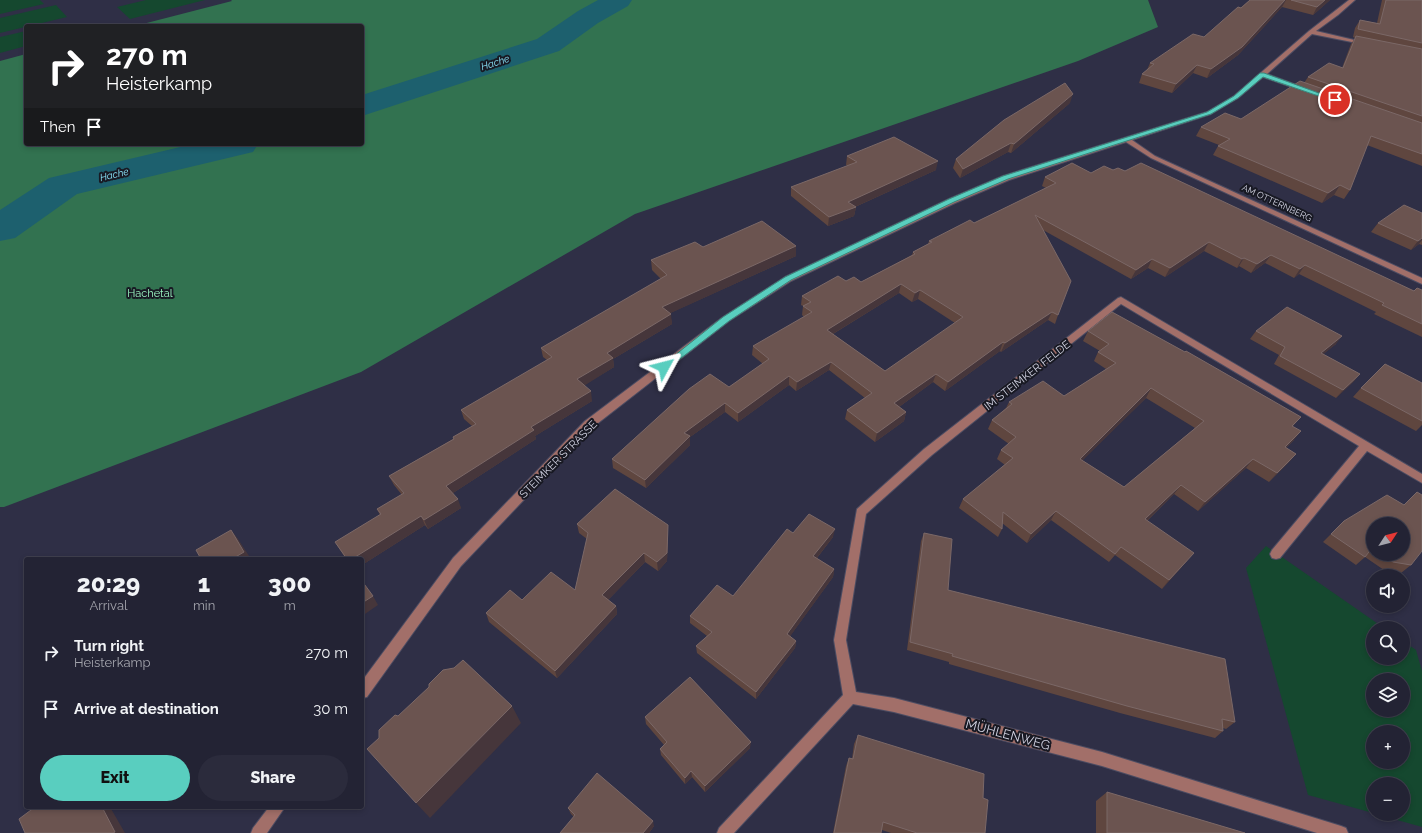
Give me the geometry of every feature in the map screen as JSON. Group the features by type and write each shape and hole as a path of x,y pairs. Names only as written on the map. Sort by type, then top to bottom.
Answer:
{"street":[{"name":"STEIMKER STRASSE","path":"364,689 457,562 590,424 726,319 788,279 952,201 1006,178 1209,113 1236,97 1311,32 1352,0"},
{"path":"1311,32 1370,45"},
{"path":"1262,74 1313,92"},
{"name":"AM OTTERNBERG","path":"1126,139 1153,157 1422,281"},
{"name":"IM STEIMKER FELDE","path":"850,697 840,640 861,512 928,452 1121,300 1422,479"},
{"path":"1276,554 1365,446"},
{"path":"724,833 850,697"},
{"name":"MÜHLENWEG","path":"850,697 894,704 1102,759 1341,833"},
{"path":"258,833 276,809"}],"green space":[{"path":"0,0 40,0 44,4 0,14"},
{"path":"146,0 205,0 130,19 117,7"},
{"name":"Hachetal","path":"231,0 1148,0 1158,27 1078,61 635,214 361,372 4,507 0,507 0,61 24,55 24,146 364,146 364,24 143,24 232,1"},
{"path":"56,5 67,17 38,24 24,24 24,27 0,33 0,18"},
{"path":"24,31 24,47 0,53 0,37"},
{"path":"1266,546 1374,621 1366,621 1366,665 1410,665 1410,646 1416,650 1422,671 1422,827 1401,821 1410,821 1410,777 1366,777 1366,811 1308,795 1246,568"}],"building":[{"path":"1250,0 1285,0 1242,47 1211,69 1197,65 1176,84 1142,74 1154,64 1150,63 1193,34 1204,37 1238,7 1241,8"},
{"path":"1291,0 1325,0 1317,7"},
{"path":"1386,0 1422,0 1422,43 1358,29 1360,20 1380,24"},
{"path":"1356,36 1422,49 1422,116 1308,77 1329,63 1343,68"},
{"path":"1300,81 1422,123 1422,154 1371,136 1350,190 1340,185 1328,193 1218,146 1230,139 1201,127 1225,113 1241,119"},
{"path":"1065,83 1073,94 1014,144 1011,143 963,169 956,159 1004,120"},
{"path":"894,137 938,161 848,202 856,207 829,217 791,187 857,162 847,156"},
{"path":"1072,163 1091,173 1104,166 1113,170 1118,168 1125,171 1141,163 1414,291 1417,288 1422,290 1422,324 1382,305 1384,303 1305,265 1300,269 1271,255 1257,264 1244,258 1242,259 1209,242 1170,268 1152,259 1136,270 1035,215 1071,281 1058,315 1052,312 1005,343 1003,342 948,382 936,374 894,403 906,412 877,433 847,410 872,393 831,362 797,382 789,376 738,413 725,403 684,433 690,436 645,480 612,459 689,389 710,374 729,387 769,359 753,346 812,312 803,306 811,302 802,296 838,276 846,281 854,277 861,282 915,254 913,252 932,242 929,241 970,220 974,223 1056,183 1045,177","holes":["901,284 915,293 920,290 963,317 885,371 827,330"]},
{"path":"1404,205 1422,213 1422,238 1418,241 1378,223"},
{"path":"762,221 796,246 662,307 671,314 607,353 613,358 577,379 591,391 531,427 534,430 446,486 458,499 424,520 421,516 355,557 346,557 335,542 381,514 377,509 404,493 389,476 454,439 453,437 476,424 461,410 552,357 541,348 667,275 651,260 695,242 703,247"},
{"path":"1287,307 1342,336 1321,353 1360,374 1343,390 1280,356 1285,347 1256,331"},
{"path":"1112,312 1185,352 1186,351 1301,417 1292,426 1301,431 1285,447 1296,454 1277,473 1253,459 1205,502 1181,485 1145,519 1194,553 1169,580 1121,547 1115,554 1056,511 1031,534 1003,512 1002,529 963,499 1013,458 1001,450 1016,437 992,420 1012,404 1009,402 1043,381 1064,396 1116,363 1098,352 1109,344 1088,331","holes":["1151,388 1204,421 1124,487 1080,459"]},
{"path":"1385,364 1422,383 1422,421 1361,388"},
{"path":"615,489 668,525 667,553 657,562 644,553 602,595 616,606 555,671 486,613 510,590 522,600 551,572 575,590 588,533 577,524"},
{"path":"1417,492 1422,495 1422,551 1411,565 1392,561 1410,561 1410,517 1366,517 1365,557 1331,534 1344,521 1387,495 1404,505"},
{"path":"809,514 835,529 813,556 834,569 787,634 796,641 756,692 696,646 712,632 690,616 717,585 733,596 787,529 793,533"},
{"path":"231,530 244,552 235,557 200,557 196,550"},
{"path":"924,533 952,539 948,590 1225,659 1235,722 1222,719 1223,731 1127,706 952,656 953,654 910,642"},
{"path":"364,584 373,596 364,602"},
{"path":"463,660 512,706 416,803 367,749 379,738 379,730 395,715 398,716 429,687 429,684 443,670 454,668"},
{"path":"690,677 751,742 705,786 691,771 685,778 660,749 667,742 645,717"},
{"path":"858,735 984,774 983,798 988,800 985,833 917,833 883,822 881,833 834,833 849,758 853,759"},
{"path":"597,773 653,821 643,833 560,833 575,815 568,808"},
{"path":"1107,792 1245,833 1107,833"},
{"path":"32,809 103,809 115,832 25,833 19,819"}],"waterway":[{"name":"Hache","path":"364,105 548,45 588,17 618,0"},
{"name":"Hache","path":"0,229 63,186 232,146"}],"route":[{"path":"664,367 726,319 788,279 952,201 1006,178 1102,146 1209,113 1236,97 1262,74 1335,100"}]}
